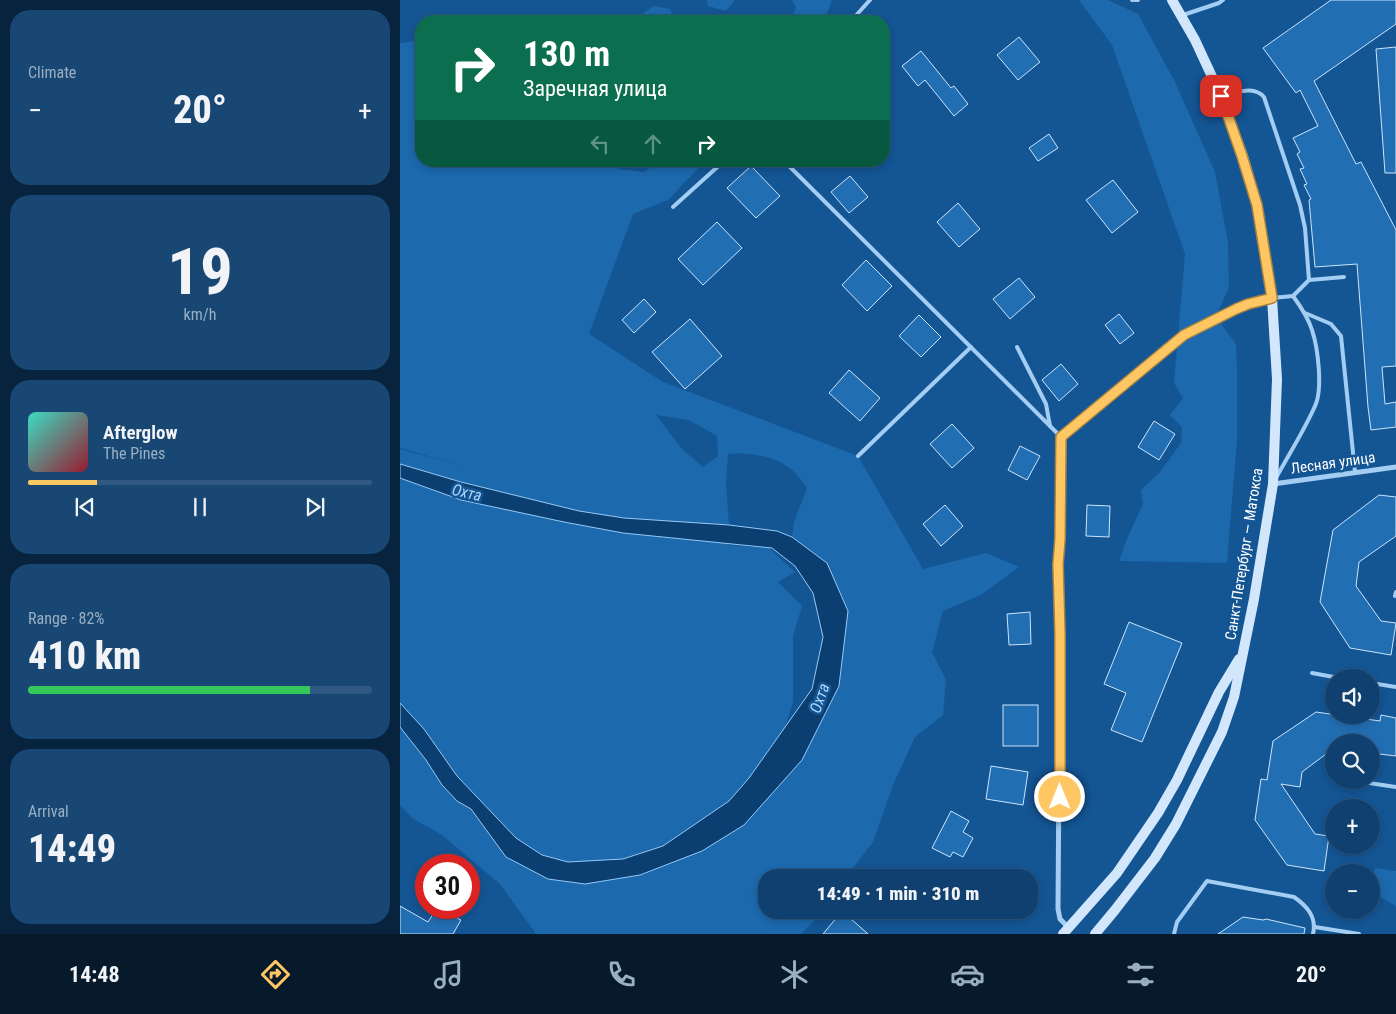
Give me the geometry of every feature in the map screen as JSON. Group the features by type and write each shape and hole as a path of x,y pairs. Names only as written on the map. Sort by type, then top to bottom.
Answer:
{"main road":[{"name":"Санкт-Петербург — Матокса","path":"1095,934 1116,910 1155,858 1176,824 1222,732 1234,697 1254,599 1273,484 1277,379 1272,298 1257,205 1221,96 1195,40 1172,0"},
{"name":"Санкт-Петербург — Матокса","path":"1066,931 1118,873 1158,813 1177,780 1219,692 1243,651"}],"street":[{"path":"1066,931 1060,919 1058,909 1060,634 1058,564 1061,437 1184,335 1231,311 1248,304 1272,298"},
{"name":"Лесная улица","path":"1273,484 1396,467"}],"lane":[{"path":"856,15 870,0"},
{"path":"1132,0 1138,0"},
{"path":"1180,16 1223,0"},
{"path":"1221,96 1254,90 1260,92 1264,97 1300,205 1305,228 1309,280"},
{"path":"672,206 717,167"},
{"path":"790,167 1061,437"},
{"path":"1272,298 1293,296 1309,280 1344,277"},
{"path":"1273,484 1316,405 1319,391 1318,368 1312,330 1305,313 1293,296"},
{"path":"1305,313 1331,324 1341,336 1355,472"},
{"path":"858,456 971,347"},
{"path":"1017,347 1046,404 1050,426"},
{"path":"1312,673 1325,675"},
{"path":"1380,684 1396,687"},
{"path":"1380,785 1396,787"},
{"path":"1174,934 1177,922 1206,881 1294,897 1304,904 1312,915 1313,934"},
{"path":"1314,927 1356,934"}],"shaded area":[{"path":"707,0 735,0 726,11 708,6"},
{"path":"792,0 832,0 826,15 793,15 796,7"},
{"path":"1079,0 1108,0 1138,14 1175,82 1215,172 1228,242 1229,287 1216,317 1236,344 1237,370 1237,440 1227,563 1119,561 1143,504 1141,490 1160,472 1181,443 1182,427 1170,415 1183,398 1174,383 1185,254 1112,45"},
{"path":"653,6 670,9 672,15 641,15"},
{"path":"415,41 415,167 618,167 619,169 644,172 651,167 699,167 668,200 633,214 589,334 663,382 858,456 923,569 986,553 1019,567 981,595 943,611 932,652 946,680 943,715 915,737 893,785 873,842 852,869 758,869 758,919 816,919 801,934 536,934 500,884 480,867 480,854 464,854 442,835 412,818 400,805 400,727 426,760 442,785 457,801 471,809 506,857 548,879 702,851 839,686 827,563 792,537 794,522 807,488 794,472 778,461 753,454 728,454 726,483 729,525 705,524 722,537 728,545 769,548 795,572 778,582 802,606 793,636 793,702 785,727 749,778 729,801 663,846 623,859 568,862 542,855 516,838 457,776 424,729 400,703 400,449 466,467 400,448 400,43","holes":["656,415 689,420 717,436 718,456 703,467 682,449"]},
{"path":"1380,869 1396,871 1396,906 1380,897"}],"water":[{"name":"Охта","path":"400,464 461,482 579,511 624,518 729,525 777,531 792,537 827,563 848,611 839,686 802,760 744,825 702,851 640,875 585,884 548,879 506,857 471,809 457,801 442,785 426,760 400,727 400,703 424,729 457,776 516,838 542,855 568,862 623,859 663,846 729,801 749,778 812,689 823,637 813,593 795,566 772,548 623,533 461,500 400,478"}],"building":[{"path":"1331,0 1396,0 1396,24 1314,81 1356,164 1361,162 1396,230 1396,366 1382,367 1385,404 1396,402 1396,427 1371,430 1357,264 1315,267 1309,200 1311,199 1304,185 1307,184 1300,169 1304,168 1297,154 1300,152 1293,138 1318,126 1300,90 1296,93 1263,48"},
{"path":"1019,37 1040,62 1018,80 997,55"},
{"path":"1396,47 1396,173 1385,173 1376,49"},
{"path":"921,51 951,88 954,86 968,104 954,116 925,80 918,86 902,66"},
{"path":"1049,134 1058,148 1038,161 1029,148"},
{"path":"752,167 780,196 756,218 727,188"},
{"path":"850,176 868,197 849,213 831,192"},
{"path":"1113,180 1138,212 1112,233 1086,200"},
{"path":"958,203 980,229 959,247 937,222"},
{"path":"717,222 742,248 703,285 678,259"},
{"path":"866,260 892,286 867,311 842,285"},
{"path":"1019,278 1035,297 1010,319 993,299"},
{"path":"644,299 656,312 634,333 622,320"},
{"path":"1119,314 1134,333 1120,344 1105,325"},
{"path":"919,315 941,337 921,357 899,336"},
{"path":"690,319 722,356 685,389 652,352"},
{"path":"1061,364 1078,384 1059,401 1042,380"},
{"path":"849,370 880,398 860,421 829,393"},
{"path":"1154,421 1175,434 1159,460 1138,447"},
{"path":"952,424 974,448 952,468 930,444"},
{"path":"1020,446 1040,456 1027,480 1008,470"},
{"path":"1379,495 1396,497 1396,536 1359,562 1356,586 1381,621 1396,623 1391,655 1350,648 1320,602 1333,530"},
{"path":"945,505 963,526 941,546 923,524"},
{"path":"1087,505 1110,506 1109,537 1086,536"},
{"path":"1030,612 1031,644 1009,645 1007,614"},
{"path":"1129,622 1182,643 1142,742 1111,730 1126,693 1104,684"},
{"path":"1003,705 1038,705 1038,746 1003,746"},
{"path":"1316,712 1325,713 1325,724 1380,724 1381,715 1396,718 1396,756 1380,754 1380,734 1325,734 1325,755 1302,772 1300,787 1281,784 1315,834 1325,835 1326,854 1324,871 1287,865 1255,820 1261,779 1267,780 1273,741"},
{"path":"991,766 1028,772 1023,805 986,799"},
{"path":"951,811 969,821 963,832 973,838 963,857 953,852 950,857 932,848"},
{"path":"400,906 415,915 415,919 423,919 428,922 430,919 461,920 453,934 400,934"},
{"path":"1243,917 1266,919 1305,928 1304,934 1218,934"},
{"path":"835,919 851,919 868,934 823,934"}],"route":[{"path":"1060,797 1058,564 1061,437 1184,335 1223,314 1248,304 1272,298 1257,205 1221,96"}]}
